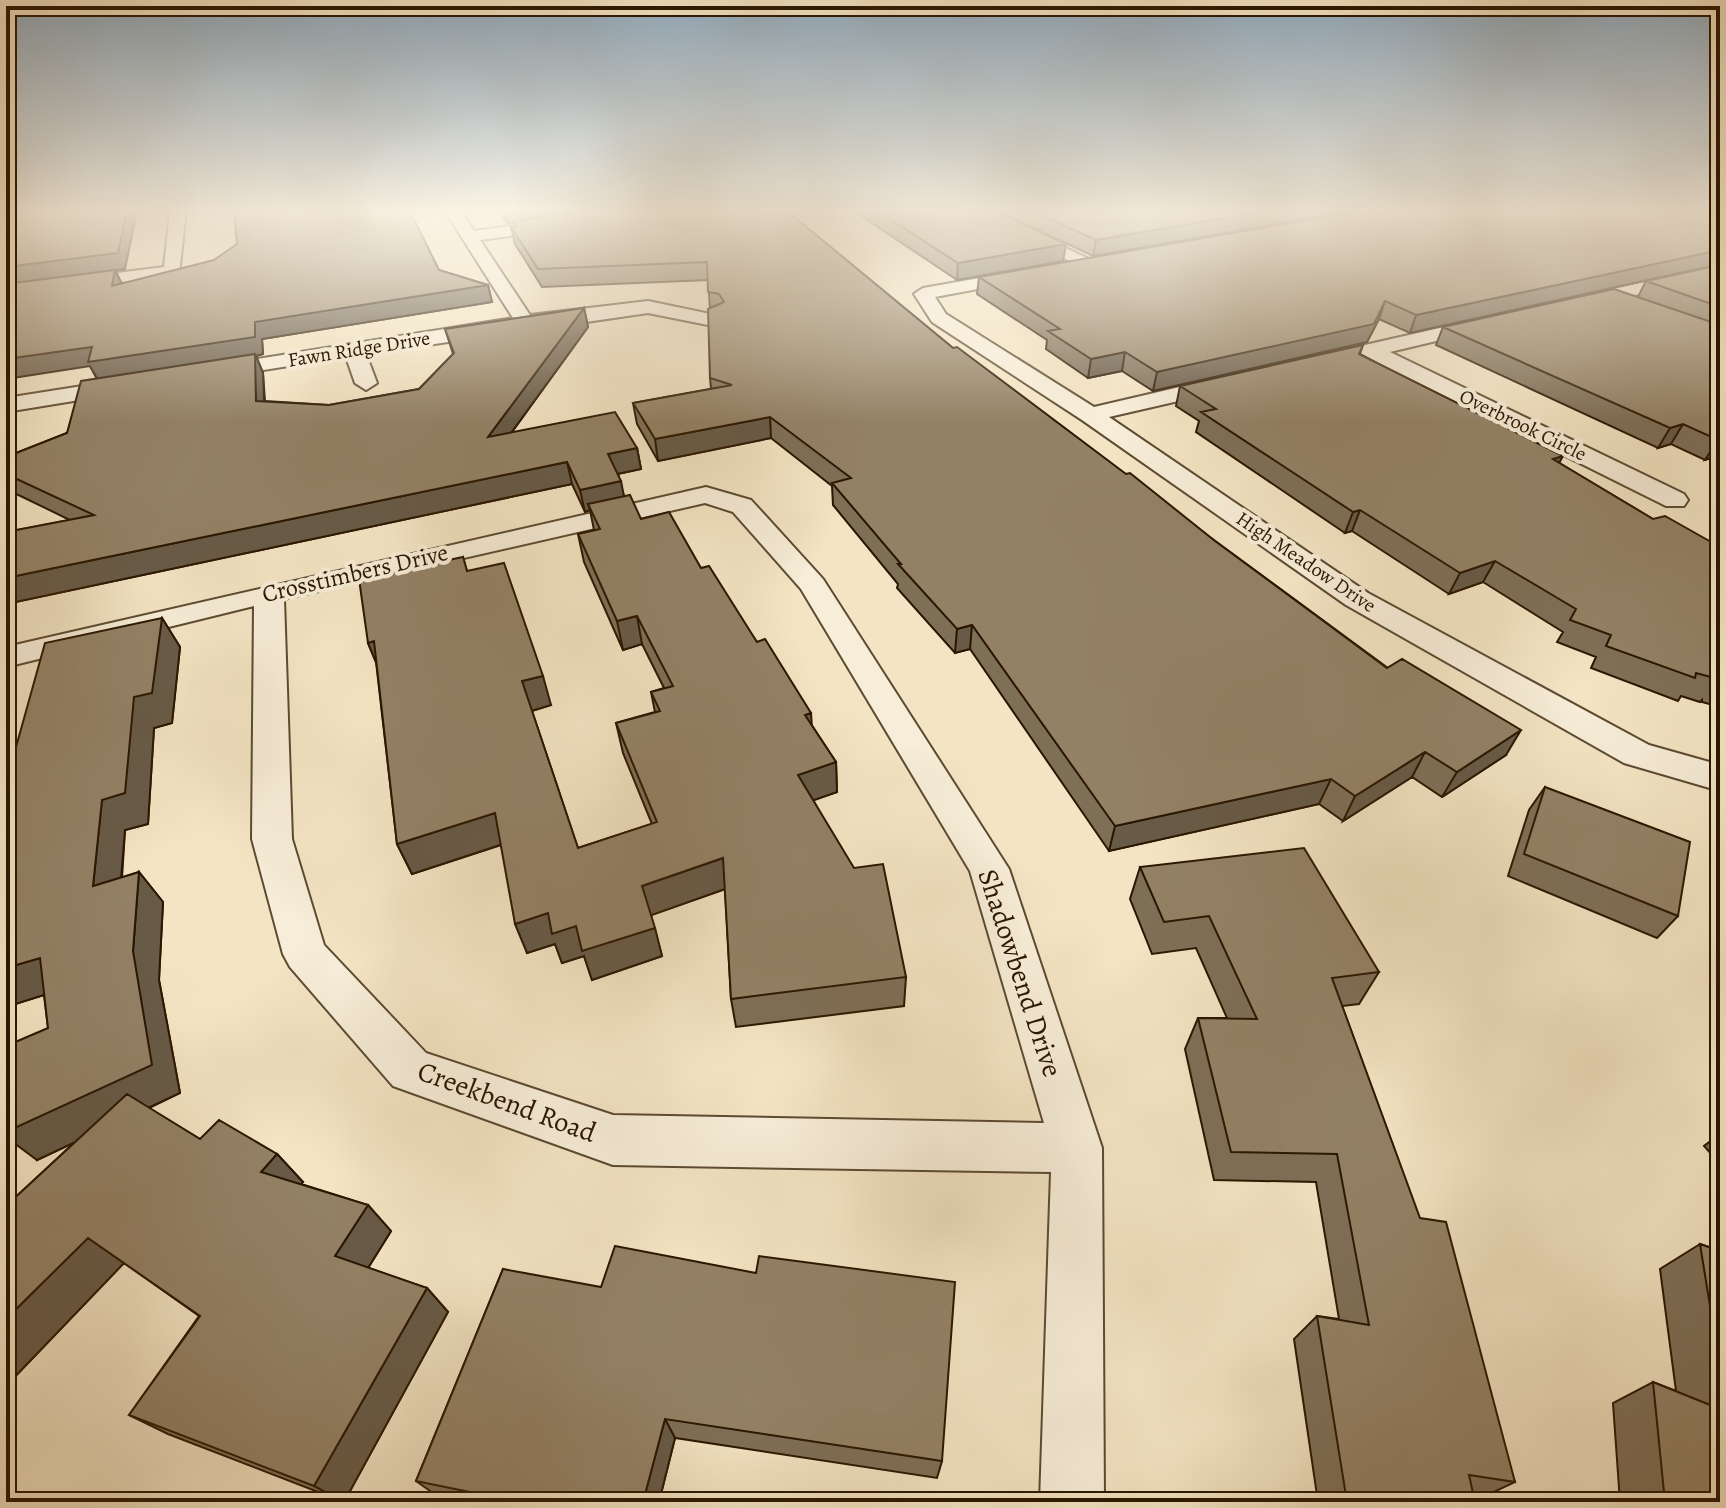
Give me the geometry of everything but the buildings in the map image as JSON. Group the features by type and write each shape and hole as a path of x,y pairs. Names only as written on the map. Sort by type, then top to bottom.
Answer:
{"street":[{"path":"6,293 94,281"},
{"path":"501,281 525,322"},
{"name":"High Meadow Drive","path":"990,281 923,294 939,318 1090,415 1357,599 1637,754 1720,778"},
{"path":"1557,307 1672,281"},
{"path":"1604,296 1633,307"},
{"name":"Fawn Ridge Drive","path":"187,376 525,322 648,307 713,320"},
{"path":"1292,368 1510,318"},
{"path":"354,350 366,383"},
{"name":"Overbrook Circle","path":"1370,350 1675,500"},
{"path":"1090,415 1245,379"},
{"path":"6,405 142,383"},
{"name":"Crosstimbers Drive","path":"6,657 269,593 706,495"},
{"name":"Shadowbend Drive","path":"706,495 742,506 813,585 989,869 1077,1148 1072,1502"},
{"name":"Creekbend Road","path":"269,593 272,839 305,954 410,1070 613,1140 1077,1148"}]}
